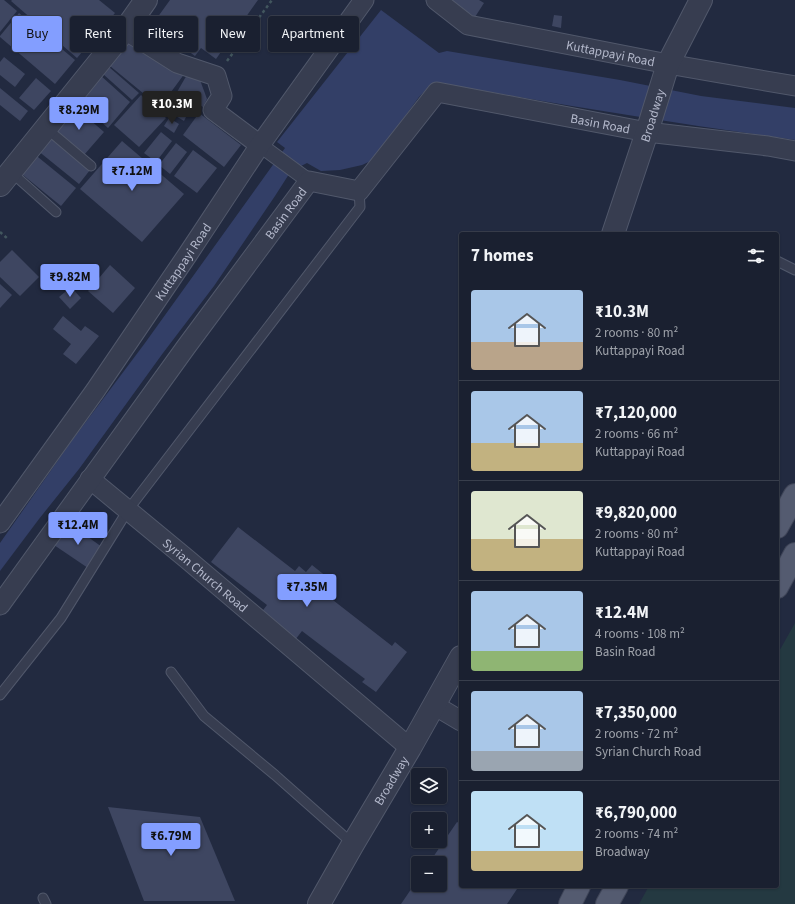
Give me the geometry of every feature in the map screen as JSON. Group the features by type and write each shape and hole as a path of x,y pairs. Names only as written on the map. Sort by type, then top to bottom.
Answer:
{"main road":[{"path":"779,523 795,495"},
{"path":"779,583 795,554"},
{"path":"570,904 578,888"},
{"path":"607,904 616,888"}],"street":[{"path":"126,29 146,0"},
{"name":"Kuttappayi Road","path":"0,523 95,392 260,145 364,0"},
{"name":"Kuttappayi Road","path":"436,0 468,26 668,64 795,86"},
{"name":"Broadway","path":"614,232 668,64 701,0"},
{"path":"126,31 177,63 216,76 222,96 213,110 309,181"},
{"path":"6,178 107,52"},
{"name":"Basin Road","path":"0,604 309,181 359,191 438,92 647,132 768,146 795,151"},
{"name":"Syrian Church Road","path":"90,479 410,748"},
{"name":"Broadway","path":"319,904 459,661"},
{"path":"434,705 459,720"}],"lane":[{"path":"46,128 91,166"},
{"path":"6,178 56,212"},
{"path":"0,695 60,618 128,510 360,207 359,191"},
{"path":"779,262 795,270"},
{"path":"171,672 204,716 275,775 353,844"}],"path":[{"path":"216,76 272,0"},
{"path":"0,232 8,239"}],"shaded area":[{"path":"795,623 795,904 639,904 648,888 779,888 779,651"}],"water":[{"path":"381,10 439,53 447,51 620,80 701,96 795,108 795,140 614,113 434,82 419,97 373,160 362,165 340,170 321,171 307,163 291,171 214,286 163,353 79,469 0,571 0,543 73,439 145,343 285,148 277,142 348,52 359,52 359,38"}],"building":[{"path":"0,0 4,0 17,11 0,32"},
{"path":"99,0 115,13 112,16 70,16 70,52 62,45 62,16 28,16 11,1"},
{"path":"170,0 258,0 247,16 206,16 206,52 201,48 198,52 198,16 158,16"},
{"path":"448,0 479,0 484,3 475,17"},
{"path":"554,15 562,16 561,28 552,26"},
{"path":"12,21 12,47 0,36"},
{"path":"128,44 134,48 134,52 141,52 173,71 185,73 160,107 110,66 121,52 126,52 126,46"},
{"path":"62,49 75,60 55,84 18,52 62,52"},
{"path":"70,52 82,52 77,58"},
{"path":"189,52 198,52 195,56"},
{"path":"206,52 221,52 216,59"},
{"path":"4,57 25,74 15,87 0,75 0,62"},
{"path":"109,67 139,93 132,100 103,74"},
{"path":"188,73 200,80 207,99 203,107 177,92"},
{"path":"100,75 130,102 108,128 78,101"},
{"path":"36,78 51,91 34,110 19,98"},
{"path":"0,88 28,111 20,121 0,105"},
{"path":"141,95 166,118 139,147 114,125"},
{"path":"171,101 189,111 184,121 166,110"},
{"path":"74,106 104,132 84,155 55,129"},
{"path":"199,113 241,145 224,167 183,135"},
{"path":"169,118 179,124 174,133 164,126"},
{"path":"161,132 172,141 156,162 144,153"},
{"path":"48,136 90,170 79,184 37,150"},
{"path":"122,141 184,194 142,242 80,189"},
{"path":"176,143 187,152 170,174 159,165"},
{"path":"193,150 217,168 197,193 174,176"},
{"path":"33,153 76,188 61,206 18,171"},
{"path":"12,250 39,277 20,296 0,277 0,262"},
{"path":"110,265 135,288 113,313 88,291"},
{"path":"0,284 12,295 0,308"},
{"path":"71,287 81,298 70,309 59,297"},
{"path":"63,316 81,331 85,326 99,336 76,364 63,354 71,344 53,329"},
{"path":"70,524 102,547 88,568 54,545"},
{"path":"238,527 295,571 299,566 306,572 312,565 327,577 321,584 332,593 329,597 392,646 395,642 407,652 376,692 362,682 365,679 302,631 295,640 260,614 267,605 211,562"},
{"path":"108,807 200,817 235,901 144,901"},
{"path":"457,822 459,823 459,888 518,888 507,904 401,904 411,889 411,892 447,892 447,856 434,856 439,848 447,848 447,837"}]}
